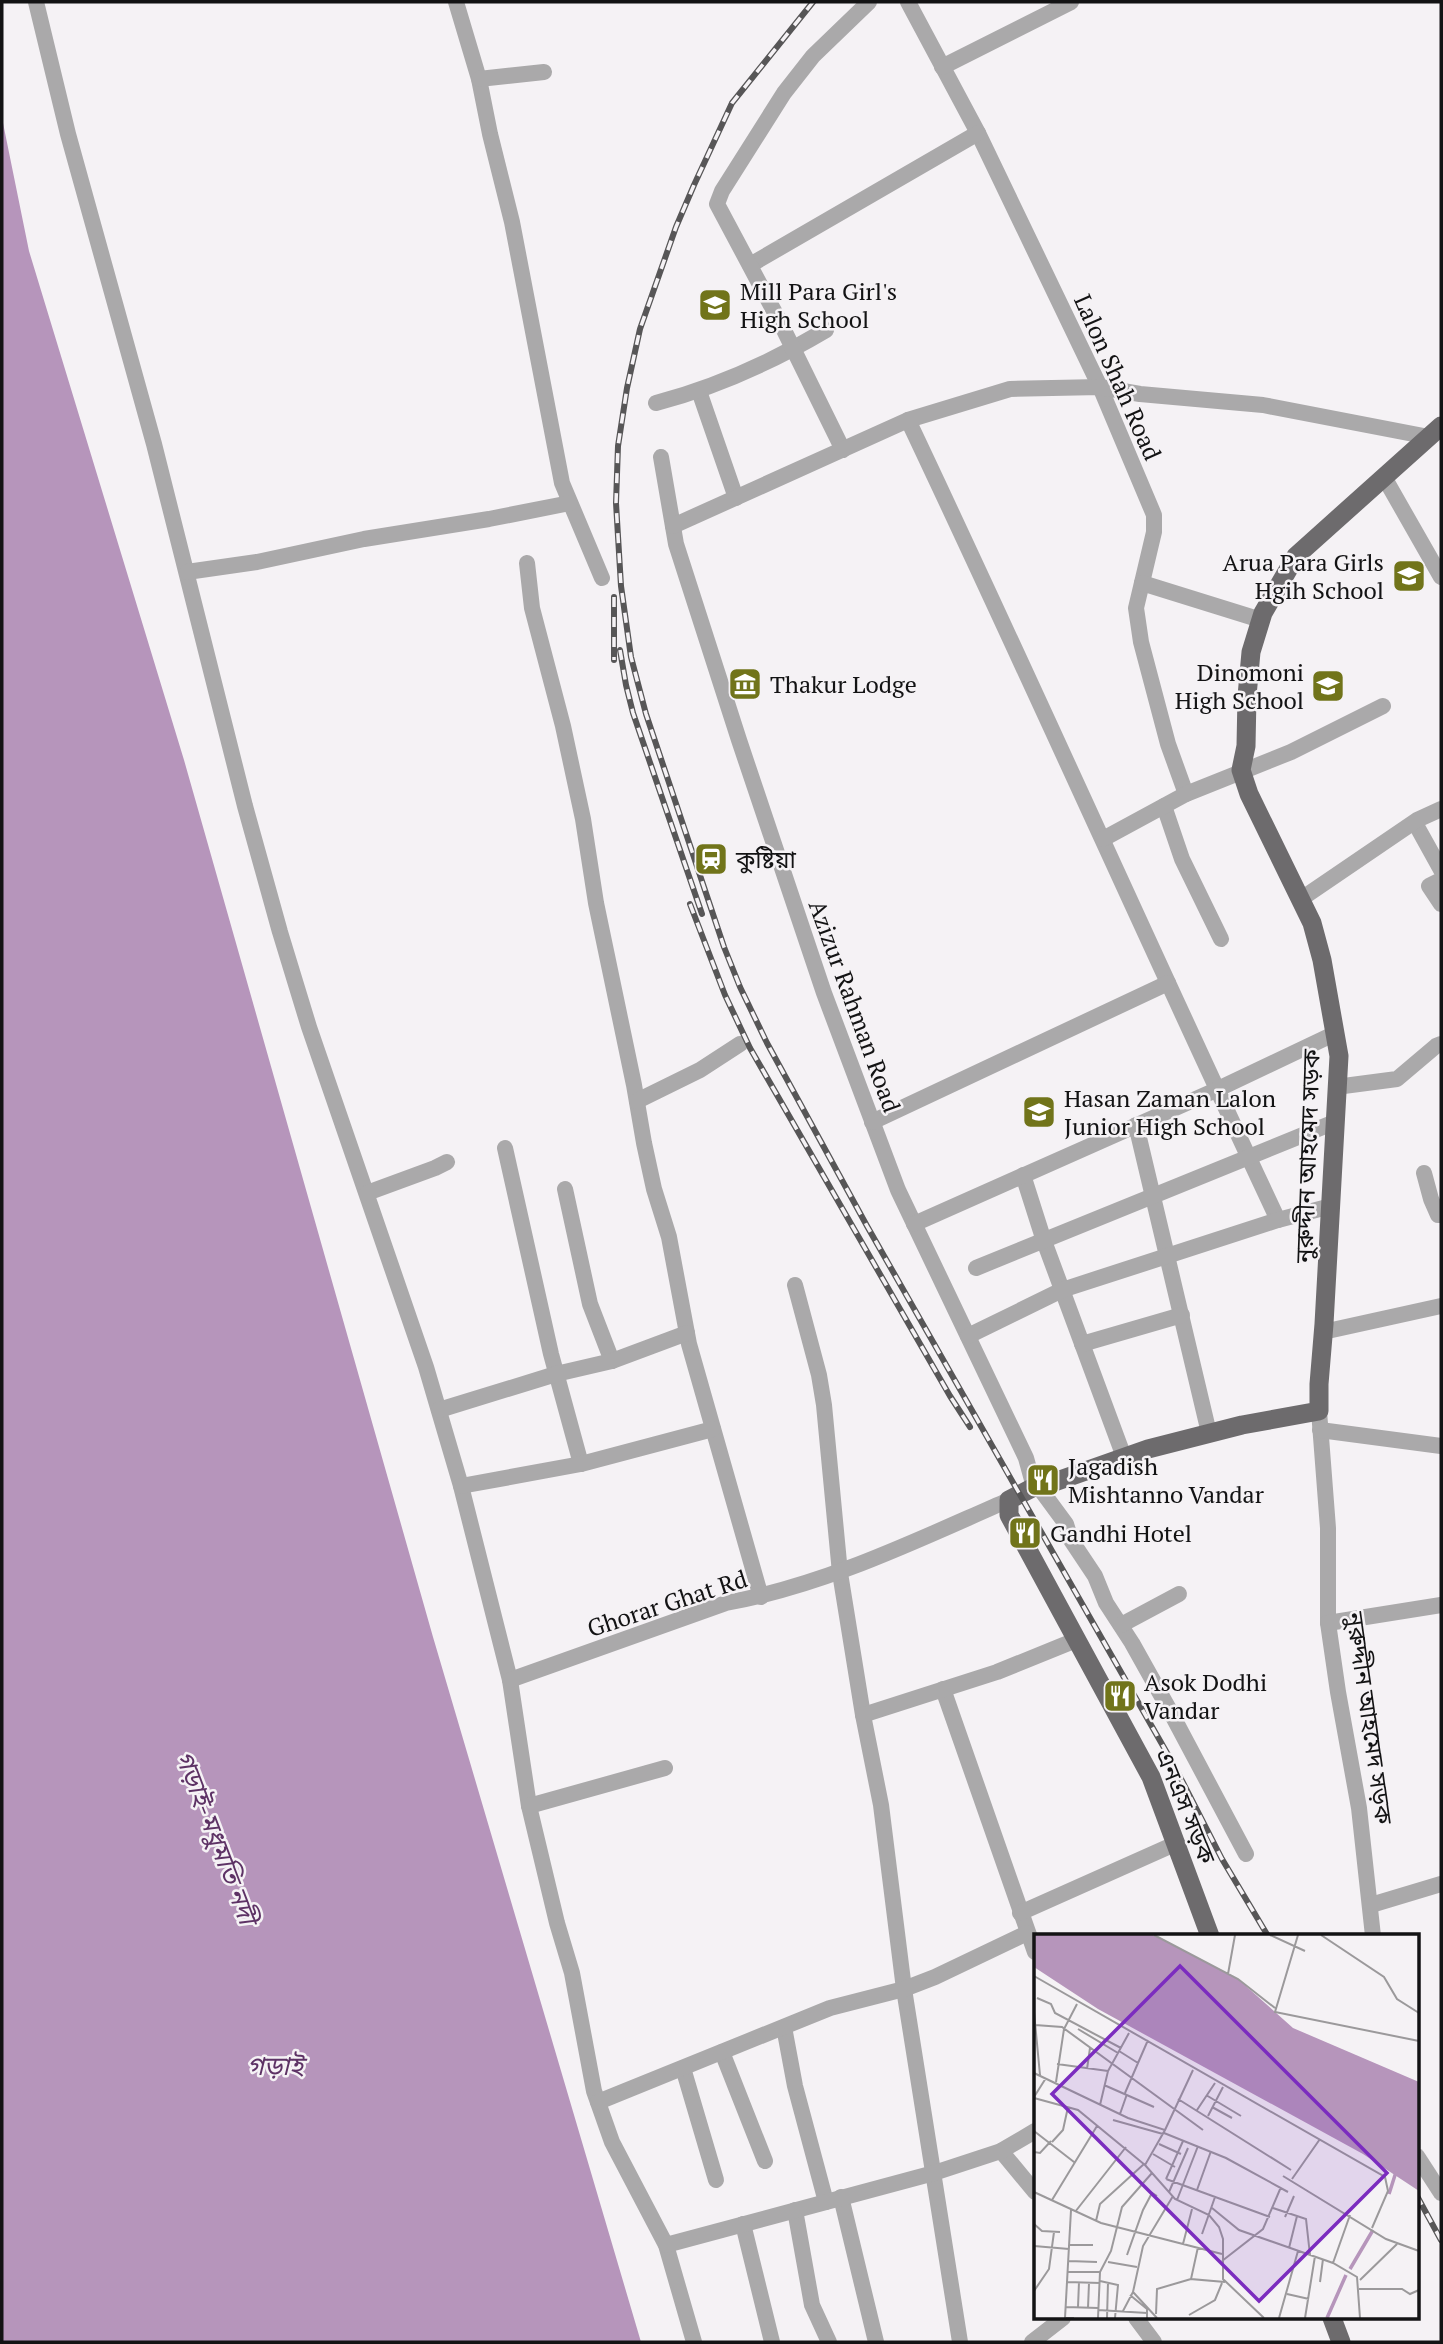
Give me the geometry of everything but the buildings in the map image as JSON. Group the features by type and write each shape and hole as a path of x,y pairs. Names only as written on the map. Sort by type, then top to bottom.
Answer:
{"main road":[{"name":"নুরুদ্দীন আহমেদ সড়ক","path":"1320,1420 1318,1384 1339,1056 1312,923 1249,793 1241,770 1246,746 1251,652 1261,620 1296,556 1435,431"},
{"path":"1009,1500 1036,1486 1124,1457 1242,1424 1320,1420"},
{"name":"এনএস সড়ক","path":"1009,1500 1009,1515 1151,1777 1209,1934"},
{"path":"1333,2320 1341,2342"}],"street":[{"path":"36,2 68,134 154,444 245,806 280,932 309,1027 439,1410 461,1486 510,1680 529,1806 572,1973 594,2091 612,2142 666,2245 694,2342"},
{"path":"456,2 480,79 489,134 512,222 562,483 602,578"},
{"path":"843,450 717,204 718,198 784,93 813,56 869,2"},
{"name":"Lalon Shah Road","path":"908,2 978,133 1100,387 1154,515 1154,532 1136,608 1141,642 1168,744 1186,794"},
{"path":"942,67 1070,2"},
{"path":"480,79 544,72"},
{"path":"750,265 978,133"},
{"path":"656,403 699,391 793,350 826,330"},
{"path":"673,526 908,420 1010,389 1100,387 1140,394 1263,405 1435,431"},
{"path":"699,391 736,498"},
{"path":"908,420 1022,660 1216,1090 1278,1220"},
{"name":"Azizur Rahman Road","path":"661,457 676,544 738,740 824,993 898,1190 1026,1458 1036,1486 1066,1524 1071,1540 1095,1576 1106,1603 1170,1711 1246,1854"},
{"path":"1384,477 1441,577"},
{"path":"187,572 257,562 353,541 570,503"},
{"path":"527,563 532,608 564,726 575,779 596,903 654,1189 669,1237 687,1333 761,1597"},
{"path":"1142,583 1261,620"},
{"path":"1103,839 1186,794 1291,752 1383,706"},
{"path":"1164,806 1182,859 1221,939"},
{"path":"1301,899 1415,823 1441,809"},
{"path":"1415,823 1441,870"},
{"path":"1441,880 1429,886 1441,904"},
{"path":"872,1122 1168,983"},
{"path":"914,1224 1216,1090 1336,1033"},
{"path":"637,1101 700,1070 740,1044"},
{"path":"1336,1087 1397,1079 1441,1044"},
{"path":"976,1268 1335,1122"},
{"path":"1136,1125 1209,1433"},
{"path":"505,1148 556,1374 581,1464"},
{"path":"367,1193 447,1162"},
{"path":"1424,1173 1434,1210 1441,1215"},
{"path":"1023,1175 1044,1241 1124,1457"},
{"path":"565,1189 590,1304 612,1361"},
{"path":"968,1336 1062,1290 1278,1220 1331,1206"},
{"path":"795,1285 819,1375 824,1405 840,1573 881,1805 904,1989 960,2342"},
{"path":"1323,1332 1441,1306"},
{"path":"1082,1345 1182,1315"},
{"path":"439,1410 556,1374 612,1361 687,1333"},
{"path":"1320,1420 1441,1446"},
{"name":"নুরুদ্দীন আহমেদ সড়ক","path":"1320,1420 1328,1528 1328,1623 1359,1808 1373,1934"},
{"path":"461,1486 581,1464 713,1429"},
{"name":"Ghorar Ghat Rd","path":"510,1680 726,1603 761,1597 840,1573 1009,1500"},
{"path":"1121,1625 1179,1594"},
{"path":"1328,1623 1441,1605"},
{"path":"863,1715 997,1672 1076,1640"},
{"path":"943,1689 1034,1950"},
{"path":"529,1806 665,1768"},
{"path":"1020,1913 1177,1843"},
{"path":"1371,1905 1441,1884"},
{"path":"598,2102 830,2008 904,1989 935,1977 1027,1933"},
{"path":"784,2027 794,2086 834,2199 876,2342"},
{"path":"722,2052 765,2161"},
{"path":"683,2068 716,2180"},
{"path":"666,2245 934,2173 1001,2151 1034,2132"},
{"path":"1001,2151 1034,2191"},
{"path":"1418,2156 1435,2170 1441,2193"},
{"path":"795,2210 812,2305 829,2342"},
{"path":"743,2224 772,2342"},
{"path":"1032,2342 1060,2320"},
{"path":"1138,2320 1154,2342"}],"water":[{"name":"গড়াই","path":"2,118 29,251 184,760 433,1637 641,2342 2,2342"}],"railway":[{"path":"813,2 732,103 676,227 640,329 618,446 616,503 621,586 631,657 646,714 724,947 767,1043 867,1226 1175,1767 1222,1859 1267,1934"},
{"path":"614,597 614,660"},
{"path":"620,650 633,713 702,914"},
{"path":"690,904 725,995 750,1048 970,1427"},
{"path":"1418,2198 1441,2240"}],"place":[{"name":"Mill Para Girl's High School","path":"715,305"},
{"name":"Arua Para Girls Hgih School","path":"1409,576"},
{"name":"Thakur Lodge","path":"745,684"},
{"name":"Dinomoni High School","path":"1328,686"},
{"name":"কুষ্টিয়া","path":"711,859"},
{"name":"Hasan Zaman Lalon Junior High School","path":"1039,1112"},
{"name":"Jagadish Mishtanno Vandar","path":"1043,1480"},
{"name":"Gandhi Hotel","path":"1025,1533"},
{"name":"Asok Dodhi Vandar","path":"1120,1696"}],"water label":[{"name":"গড়াই-মধুমতি নদী","path":"217,1837"}]}
